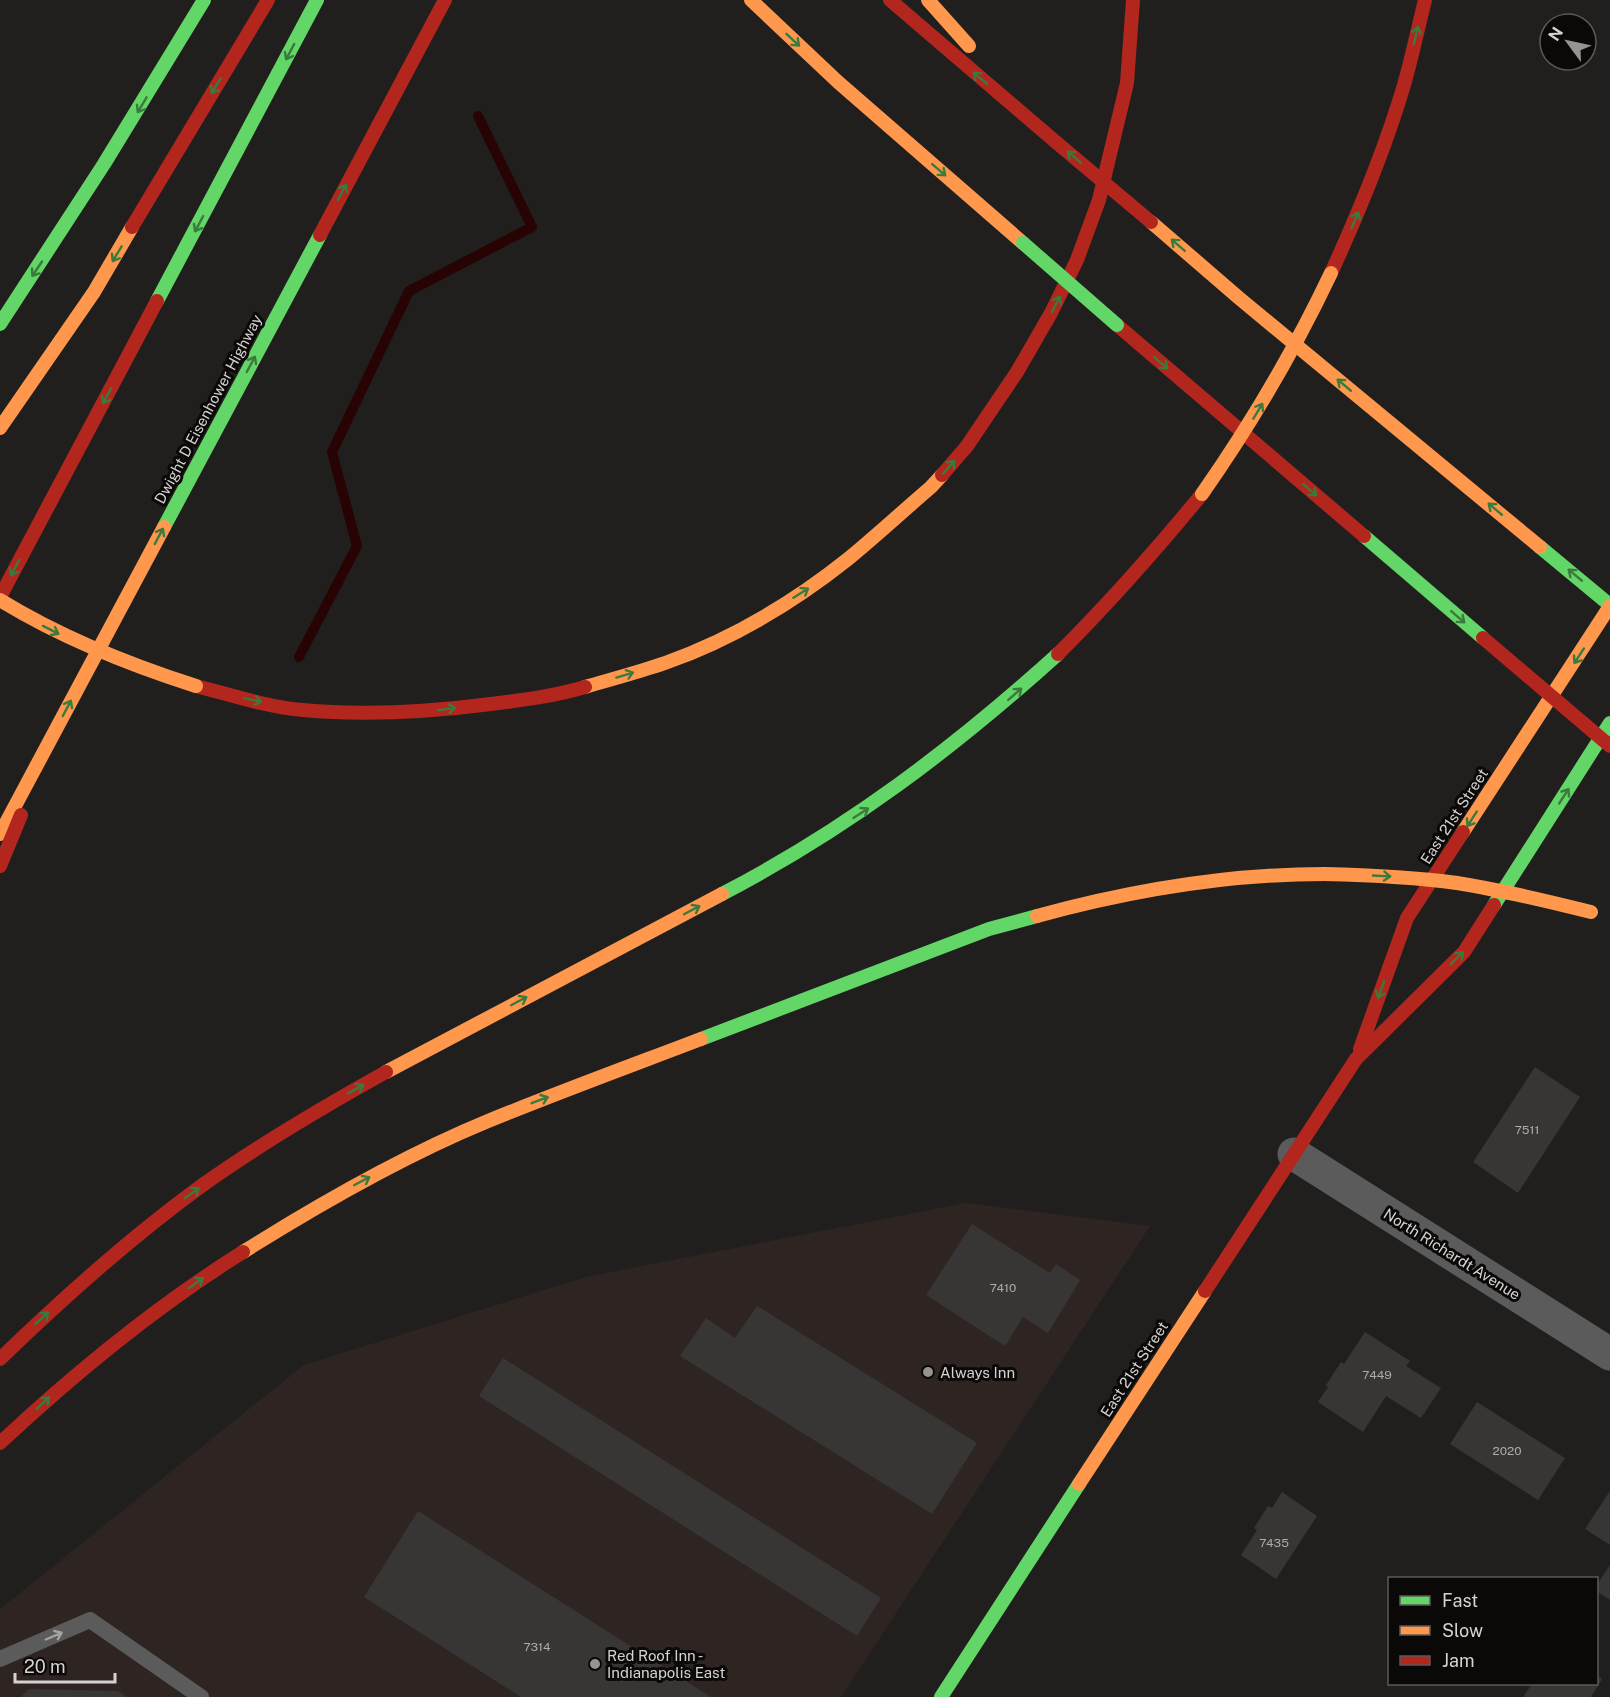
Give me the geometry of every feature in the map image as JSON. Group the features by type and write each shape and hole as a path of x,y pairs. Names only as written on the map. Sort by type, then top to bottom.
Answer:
{"main road":[{"path":"0,324 66,227 204,0"},
{"path":"0,428 94,292 268,0"},
{"path":"317,0 0,599 38,623 107,656 151,673 237,697 302,710 380,712 427,712 524,700 569,692 665,663 712,643 788,600 848,559 931,487 967,446 1017,372 1051,313 1077,260 1099,200 1127,83 1132,0"},
{"name":"Dwight D Eisenhower Highway","path":"0,834 445,0"},
{"path":"751,0 838,82 1117,325 1610,746"},
{"path":"890,0 1239,298 1610,605"},
{"path":"928,0 1057,143"},
{"path":"0,1359 66,1295 150,1225 280,1133 386,1072 774,867 833,832 924,769 974,730 1067,646 1112,601 1202,494 1270,391 1310,318 1354,222 1388,134 1404,84 1425,0"},
{"name":"East 21st Street","path":"1356,1059 1407,918 1610,605"},
{"name":"East 21st Street","path":"941,1697 1356,1059 1464,952 1610,723"},
{"path":"0,866 56,730"},
{"path":"0,1443 90,1362 136,1326 214,1270 325,1201 430,1147 487,1121 1001,926 1089,902 1165,886 1230,878 1324,874 1388,876 1455,883 1596,913"}],"street":[{"name":"North Richardt Avenue","path":"1294,1154 1610,1354"}],"lane":[{"path":"0,1659 90,1620 201,1697"}],"shaded area":[{"path":"966,1203 1150,1226 841,1697 0,1697 0,1609 304,1365 586,1277"}],"building":[{"path":"1535,1067 1580,1097 1518,1193 1473,1162"},
{"path":"972,1224 1050,1273 1056,1264 1080,1280 1048,1333 1023,1317 1005,1346 926,1295"},
{"path":"757,1306 977,1443 932,1514 680,1356 706,1318 735,1338"},
{"path":"1365,1332 1410,1361 1406,1366 1441,1388 1421,1418 1386,1396 1363,1432 1318,1402 1341,1362 1344,1364"},
{"path":"503,1358 881,1598 857,1636 479,1396"},
{"path":"1477,1402 1565,1458 1538,1500 1450,1444"},
{"path":"1610,1491 1610,1545 1585,1529"},
{"path":"1282,1492 1317,1516 1276,1579 1241,1555 1257,1530 1254,1528 1268,1506 1272,1508"},
{"path":"418,1511 711,1697 521,1697 364,1597"},
{"path":"1610,1565 1610,1600 1598,1592 1598,1583"},
{"path":"1598,1676 1602,1679 1591,1697 1523,1697 1531,1685 1598,1685"},
{"path":"29,1689 118,1691 127,1697 21,1697"}],"waterway":[{"path":"299,657 357,546 332,452 409,291 532,227 478,116"}],"traffic: fast":[{"path":"0,324 104,164 204,0"},
{"path":"157,301 317,0"},
{"path":"164,527 320,235"},
{"path":"1023,243 1117,325"},
{"path":"1364,536 1483,638"},
{"path":"1540,547 1610,605"},
{"path":"722,894 813,842 898,785 979,722 1058,654"},
{"path":"1494,905 1610,723"},
{"path":"701,1039 989,929 1037,916"},
{"path":"941,1697 1079,1484"}],"traffic: slow":[{"path":"751,0 838,82 1023,243"},
{"path":"928,0 969,46"},
{"path":"1151,222 1239,298 1540,547"},
{"path":"0,428 94,292 132,227"},
{"path":"1202,494 1238,441 1271,386 1331,273"},
{"path":"585,687 689,654 784,605 848,559 942,475"},
{"path":"0,834 164,527"},
{"path":"0,600 23,614 95,649 196,686"},
{"path":"1463,832 1610,606"},
{"path":"1037,916 1108,898 1179,885 1251,877 1324,874"},
{"path":"1324,874 1457,883 1508,892 1591,912"},
{"path":"386,1072 722,894"},
{"path":"243,1252 363,1181 425,1149 488,1121 701,1039"},
{"path":"1079,1484 1205,1291"}],"traffic: jam":[{"path":"132,227 268,0"},
{"path":"320,235 445,0"},
{"path":"890,0 1057,143"},
{"path":"942,475 967,446 1017,372 1051,313 1077,260 1099,200 1127,83 1133,0"},
{"path":"1331,273 1389,133 1407,74 1425,0"},
{"path":"1057,143 1151,222"},
{"path":"0,597 157,301"},
{"path":"1117,325 1364,536"},
{"path":"1058,654 1132,576 1202,494"},
{"path":"1483,638 1610,746"},
{"path":"196,686 276,706 327,712 374,713 491,704 551,695 585,687"},
{"path":"0,866 21,815"},
{"path":"1360,1049 1407,918 1463,832"},
{"path":"1205,1291 1356,1059 1464,952 1494,905"},
{"path":"0,1359 99,1268 204,1184 293,1126 386,1072"},
{"path":"0,1443 58,1391 147,1318 243,1252"}],"place":[{"name":"Always Inn","path":"928,1372"},
{"name":"Red Roof Inn - Indianapolis East","path":"595,1664"}]}
